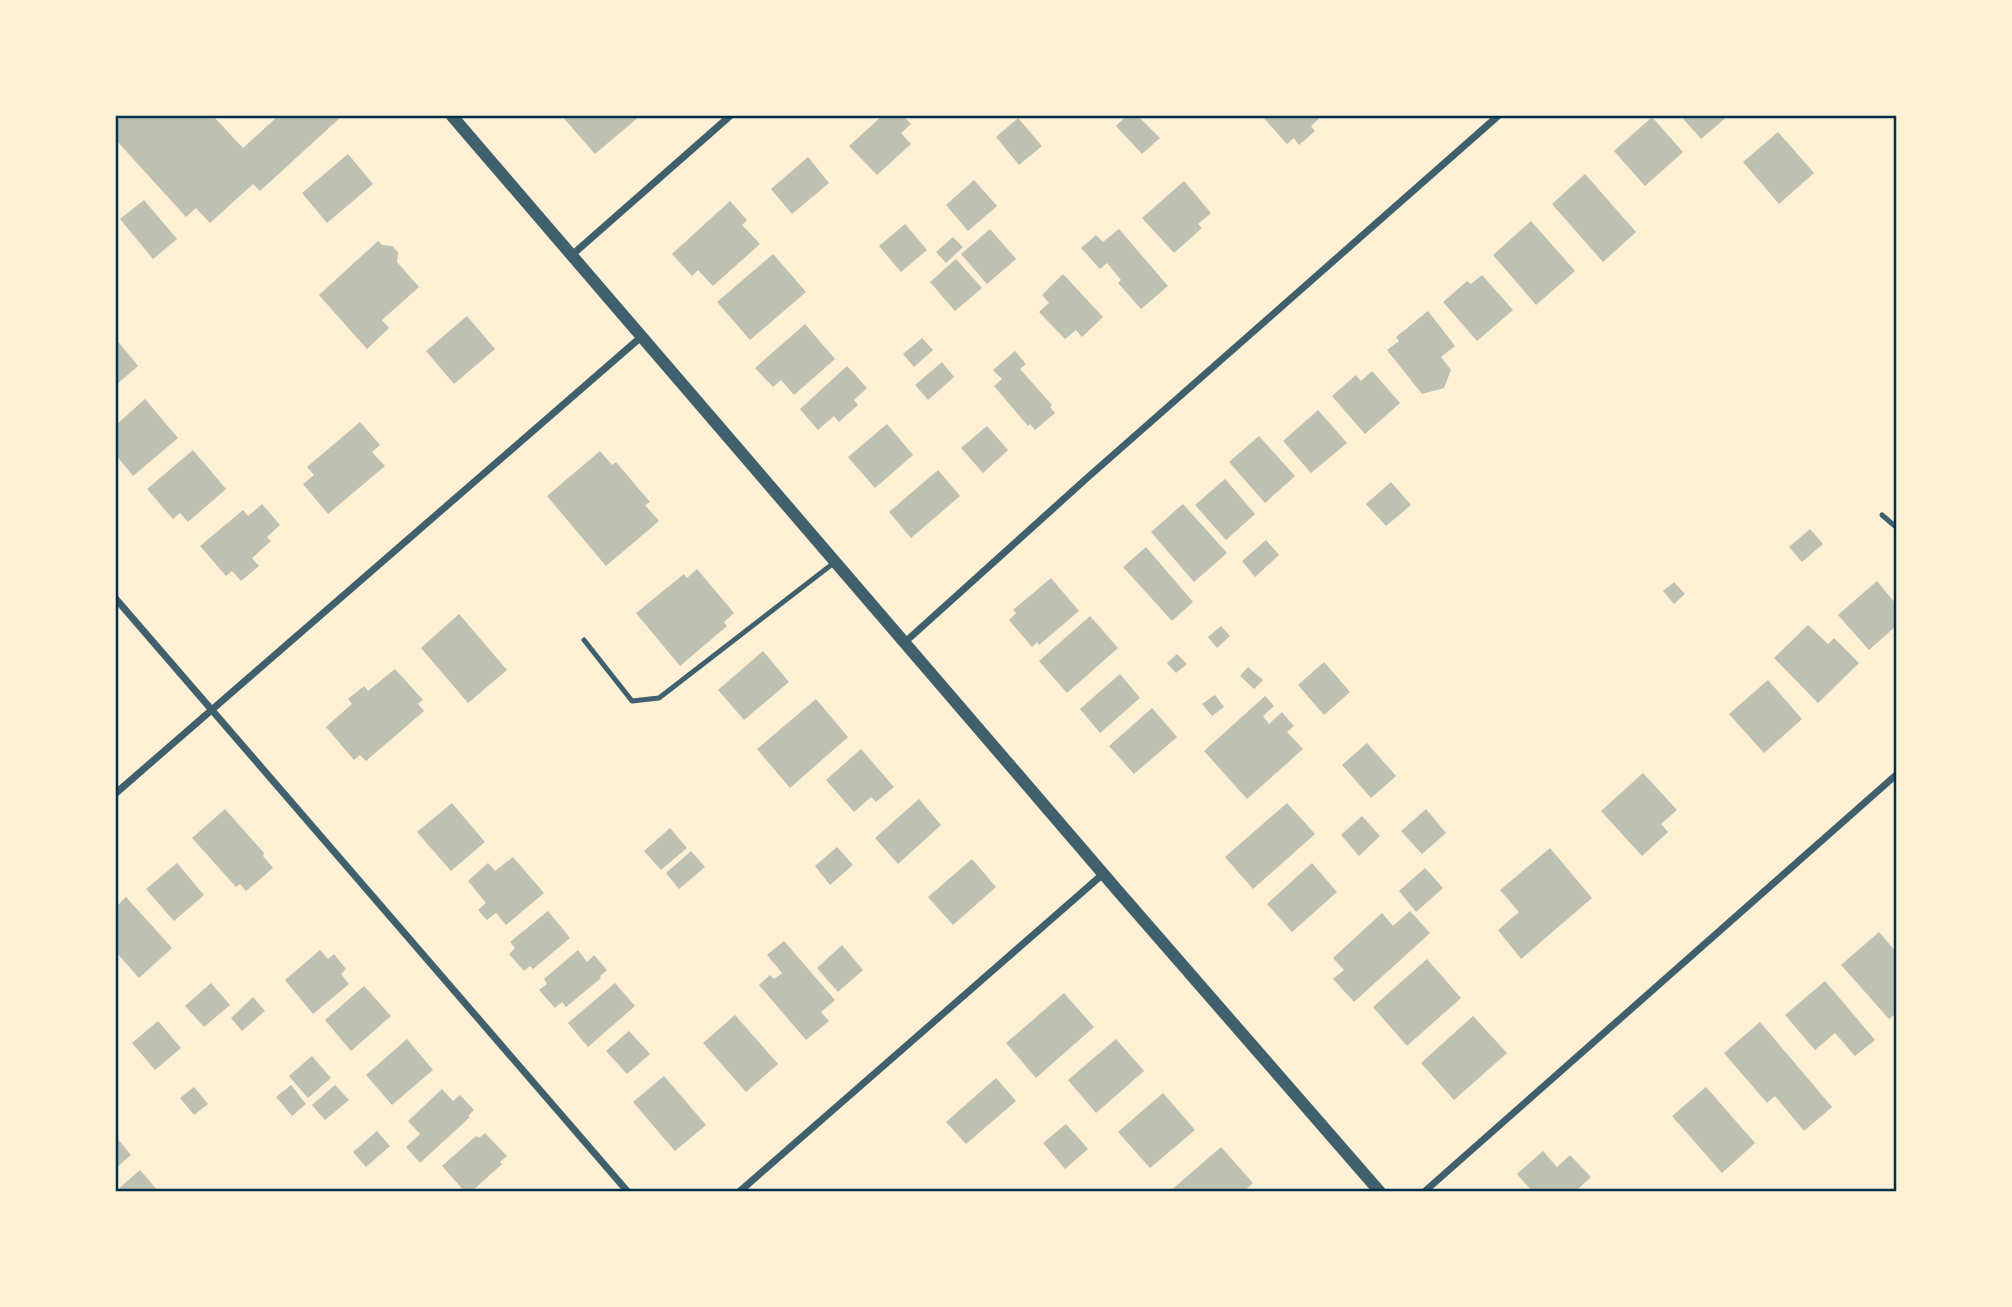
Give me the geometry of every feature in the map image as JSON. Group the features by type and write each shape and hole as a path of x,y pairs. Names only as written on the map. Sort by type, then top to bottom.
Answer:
{"street":[{"path":"452,116 1380,1192"},
{"path":"572,255 730,116"},
{"path":"904,643 1498,116"},
{"path":"116,793 641,337"},
{"path":"116,599 628,1192"},
{"path":"1424,1192 1896,775"},
{"path":"739,1192 1103,874"}],"lane":[{"path":"1882,515 1896,527"},
{"path":"584,640 632,701 659,698 835,562"}],"building":[{"path":"122,116 213,116 243,148 278,116 342,116 260,191 253,184 210,223 196,208 186,217 116,140 116,122"},
{"path":"562,116 640,116 595,154"},
{"path":"882,116 903,116 911,124 901,133 911,144 877,175 849,146"},
{"path":"1126,116 1138,116 1160,138 1142,154 1116,126"},
{"path":"1262,116 1322,116 1311,126 1315,131 1299,145 1294,138 1287,144"},
{"path":"1681,116 1728,116 1701,139"},
{"path":"1652,117 1683,152 1645,186 1614,151"},
{"path":"1018,118 1042,146 1019,165 996,137"},
{"path":"1778,132 1814,173 1779,204 1743,162"},
{"path":"348,154 373,184 327,223 302,193"},
{"path":"808,157 829,183 792,214 771,189"},
{"path":"1585,174 1636,232 1603,262 1552,204"},
{"path":"974,180 997,206 968,231 946,205"},
{"path":"1184,181 1211,213 1198,224 1202,228 1174,253 1142,218"},
{"path":"144,200 177,239 153,259 120,219"},
{"path":"730,201 747,220 742,225 760,244 713,286 698,270 692,276 672,254"},
{"path":"1531,221 1575,271 1536,305 1493,255"},
{"path":"905,224 927,250 901,272 879,246"},
{"path":"990,229 1016,259 987,284 961,254"},
{"path":"1119,229 1168,286 1141,309 1118,283 1121,280 1107,263 1100,269 1081,248 1096,235 1103,242"},
{"path":"953,237 963,247 946,263 936,252"},
{"path":"378,241 382,245 392,246 398,252 397,262 419,287 382,320 389,328 367,349 319,295"},
{"path":"773,254 806,292 750,340 717,302"},
{"path":"956,259 982,288 955,311 930,282"},
{"path":"1063,274 1103,317 1082,337 1076,330 1065,339 1039,312 1049,303 1042,295"},
{"path":"1482,275 1513,310 1477,341 1443,302 1467,281 1471,284"},
{"path":"1428,311 1455,346 1441,357 1451,370 1444,388 1422,394 1387,350 1399,341 1396,337"},
{"path":"467,316 495,349 454,384 426,351"},
{"path":"805,324 835,359 794,395 781,380 773,387 755,368"},
{"path":"922,338 933,350 914,367 903,354"},
{"path":"116,339 138,366 116,385"},
{"path":"1015,351 1026,364 1020,369 1052,405 1050,407 1055,413 1035,430 1030,424 1028,426 994,386 1002,379 993,370"},
{"path":"942,362 954,377 928,400 915,385"},
{"path":"847,366 867,388 854,400 858,405 839,422 834,416 818,430 800,409"},
{"path":"1372,371 1400,403 1365,434 1332,396 1356,375 1361,381"},
{"path":"145,399 178,438 133,476 116,455 116,425"},
{"path":"1318,410 1347,443 1311,473 1283,441"},
{"path":"360,422 380,445 372,452 385,466 328,514 303,484 314,475 307,467"},
{"path":"887,424 913,455 875,488 848,457"},
{"path":"987,426 1008,450 983,473 961,448"},
{"path":"1259,436 1295,476 1265,503 1229,462"},
{"path":"193,450 226,489 188,522 180,513 173,519 147,489"},
{"path":"600,451 612,465 616,462 650,502 645,505 659,521 606,566 547,496"},
{"path":"938,470 960,496 911,538 889,512"},
{"path":"1225,479 1255,514 1226,540 1195,505"},
{"path":"1391,482 1411,505 1386,526 1366,504"},
{"path":"262,504 280,525 267,537 271,541 252,558 259,566 241,581 232,571 226,576 200,546 243,510 248,516"},
{"path":"1183,504 1227,553 1194,582 1151,532"},
{"path":"1810,529 1823,544 1802,562 1789,547"},
{"path":"1266,540 1279,555 1255,577 1242,561"},
{"path":"1146,547 1193,602 1172,621 1123,567"},
{"path":"697,569 734,613 724,622 727,626 680,666 636,613 684,574 687,578"},
{"path":"1051,578 1079,611 1039,645 1037,642 1032,647 1009,620 1016,613 1013,610"},
{"path":"1877,581 1896,604 1896,626 1869,650 1838,615"},
{"path":"1674,582 1685,594 1674,604 1663,591"},
{"path":"459,614 507,670 468,703 421,648"},
{"path":"1090,616 1118,648 1067,693 1039,661"},
{"path":"1808,625 1828,644 1834,638 1859,663 1818,703 1774,658"},
{"path":"1221,626 1230,636 1217,648 1208,637"},
{"path":"763,651 789,682 744,720 718,690"},
{"path":"1177,654 1187,664 1176,673 1167,663"},
{"path":"1324,662 1350,692 1324,715 1298,685"},
{"path":"1248,667 1263,680 1254,689 1240,676"},
{"path":"395,669 423,700 418,704 424,711 366,761 360,755 354,760 326,727 352,704 348,699 364,686 368,691"},
{"path":"1120,674 1140,698 1100,733 1080,709"},
{"path":"1768,680 1802,719 1764,753 1729,714"},
{"path":"1215,695 1224,707 1212,716 1202,704"},
{"path":"1265,696 1274,706 1263,716 1269,724 1282,712 1294,726 1287,732 1303,749 1247,799 1204,751"},
{"path":"816,699 848,737 790,788 757,749"},
{"path":"1152,708 1177,737 1134,774 1109,746"},
{"path":"1367,743 1396,776 1371,798 1342,765"},
{"path":"861,749 894,787 876,802 871,797 854,812 826,780"},
{"path":"1643,773 1677,810 1661,824 1668,832 1642,856 1601,811"},
{"path":"919,799 941,825 898,864 875,838"},
{"path":"452,803 485,842 451,871 417,832"},
{"path":"1287,803 1315,834 1253,889 1225,857"},
{"path":"225,809 264,853 263,856 273,868 246,891 240,884 236,887 192,838"},
{"path":"1426,809 1446,833 1422,854 1401,831"},
{"path":"1362,816 1380,836 1359,856 1341,835"},
{"path":"670,828 687,848 661,870 644,851"},
{"path":"837,847 853,865 830,885 815,866"},
{"path":"1550,848 1592,898 1521,959 1498,930 1519,912 1500,890"},
{"path":"691,851 705,867 679,889 666,873"},
{"path":"513,857 544,893 506,925 496,913 487,920 478,910 486,903 468,881 488,863 495,871"},
{"path":"972,859 996,887 953,925 928,897"},
{"path":"177,863 204,895 174,921 146,889"},
{"path":"1312,863 1337,892 1292,932 1267,904"},
{"path":"1425,868 1443,888 1416,912 1399,891"},
{"path":"126,897 172,948 139,978 116,952 116,907"},
{"path":"548,911 570,938 533,969 530,966 524,971 509,954 515,948 510,942"},
{"path":"1410,911 1430,933 1354,1002 1333,979 1344,970 1333,958 1382,913 1393,926"},
{"path":"1879,932 1896,952 1896,1013 1889,1019 1841,965"},
{"path":"784,941 835,1000 821,1012 829,1021 806,1040 759,985 770,975 774,979 782,973 767,955"},
{"path":"842,945 863,970 838,992 817,968"},
{"path":"320,950 328,959 334,954 346,969 341,974 349,984 313,1014 285,980"},
{"path":"578,950 587,962 594,955 607,970 566,1007 562,1002 555,1008 539,990 547,984 544,979"},
{"path":"1427,959 1461,998 1407,1046 1373,1007"},
{"path":"1825,981 1875,1040 1855,1056 1835,1033 1815,1050 1785,1015"},
{"path":"211,983 230,1005 204,1027 185,1006"},
{"path":"615,983 635,1006 588,1047 568,1023"},
{"path":"364,986 391,1016 351,1051 325,1020"},
{"path":"1064,993 1094,1027 1036,1078 1006,1043"},
{"path":"253,997 265,1011 242,1031 231,1018"},
{"path":"735,1015 778,1064 746,1092 703,1043"},
{"path":"1473,1016 1507,1053 1454,1100 1421,1063"},
{"path":"158,1021 181,1048 155,1070 132,1043"},
{"path":"1760,1022 1832,1107 1804,1131 1775,1096 1767,1103 1724,1053"},
{"path":"629,1031 650,1054 627,1074 606,1051"},
{"path":"407,1039 433,1070 392,1105 366,1075"},
{"path":"1116,1039 1144,1071 1096,1113 1068,1080"},
{"path":"312,1056 331,1078 308,1098 289,1076"},
{"path":"664,1076 706,1125 675,1151 633,1102"},
{"path":"996,1078 1016,1101 966,1144 946,1122"},
{"path":"291,1085 306,1104 292,1116 276,1097"},
{"path":"335,1085 349,1100 325,1120 312,1105"},
{"path":"194,1087 208,1104 194,1115 180,1098"},
{"path":"1706,1087 1755,1143 1722,1173 1672,1116"},
{"path":"442,1089 453,1101 460,1095 474,1110 468,1116 470,1117 420,1163 406,1147 420,1134 408,1121"},
{"path":"1163,1093 1195,1130 1150,1168 1118,1132"},
{"path":"1066,1124 1088,1149 1065,1169 1043,1143"},
{"path":"377,1131 390,1146 366,1167 353,1152"},
{"path":"485,1133 507,1156 500,1162 502,1164 471,1192 465,1192 442,1166 476,1136 479,1138"},
{"path":"116,1137 131,1155 116,1168"},
{"path":"1221,1147 1253,1183 1243,1192 1169,1192"},
{"path":"1543,1151 1557,1167 1570,1155 1591,1177 1575,1192 1527,1192 1530,1189 1517,1174"},
{"path":"140,1170 159,1192 116,1192 116,1191"}]}
